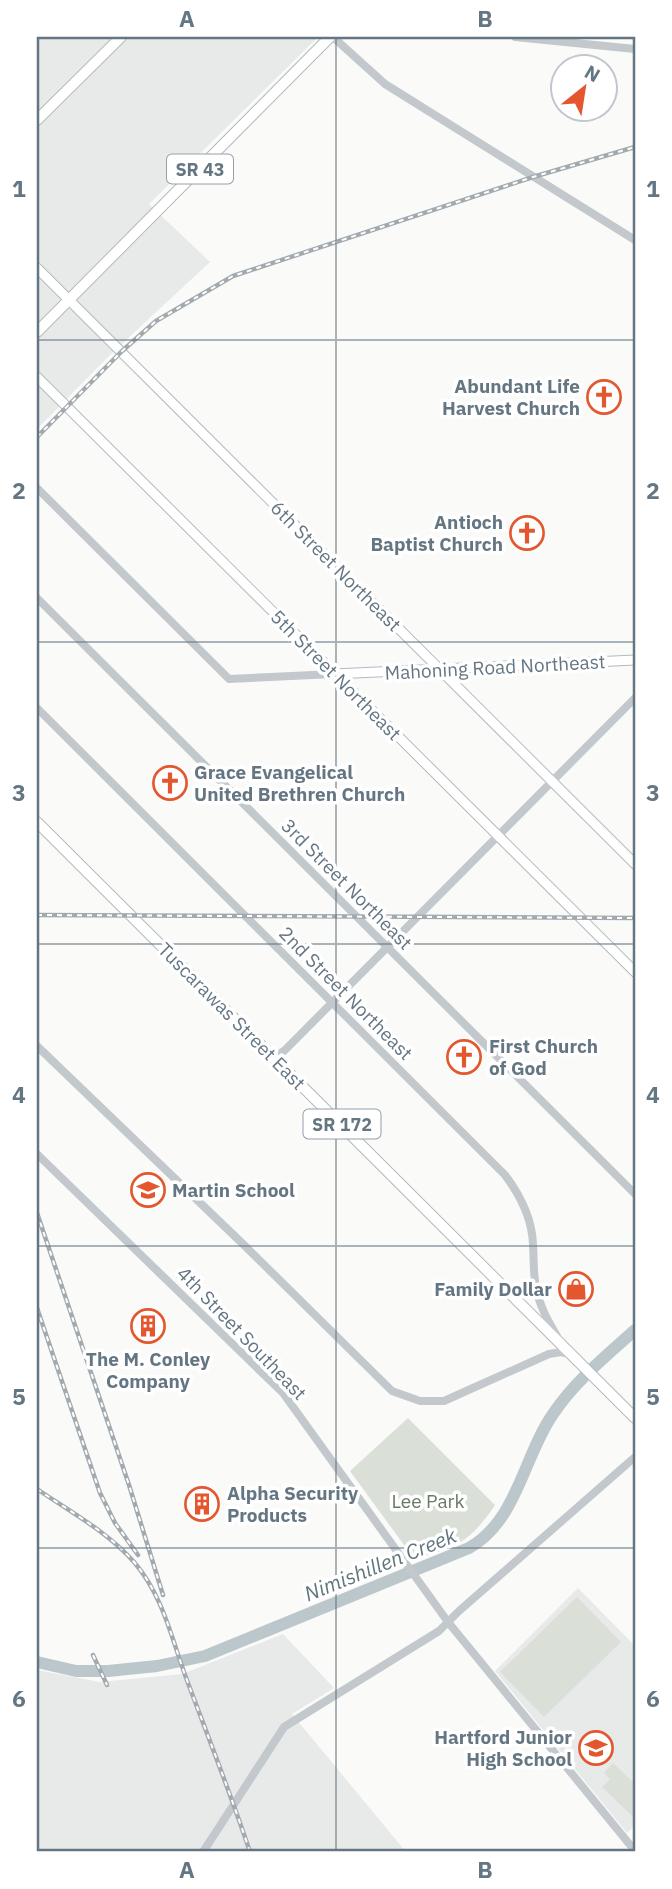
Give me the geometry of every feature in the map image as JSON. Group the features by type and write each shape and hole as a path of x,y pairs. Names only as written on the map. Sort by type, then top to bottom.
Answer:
{"main road":[{"path":"37,120 121,37"},
{"name":"SR 43","path":"37,332 331,37"},
{"name":"6th Street Northeast","path":"37,268 635,864"},
{"name":"5th Street Northeast","path":"37,377 635,972"},
{"name":"Mahoning Road Northeast","path":"334,674 635,660"},
{"name":"Tuscarawas Street East","path":"37,822 635,1418"}],"street":[{"path":"331,37 385,84 635,240"},
{"path":"515,37 635,49"},
{"name":"Mahoning Road Northeast","path":"37,488 229,679 334,674"},
{"name":"3rd Street Northeast","path":"37,598 635,1194"},
{"path":"274,1057 284,1051 635,698"},
{"name":"2nd Street Northeast","path":"37,708 512,1184 523,1204 531,1228 534,1279 538,1297 560,1342"},
{"path":"37,1046 392,1391 420,1401 444,1401 549,1354 561,1352 574,1355"},
{"name":"4th Street Southeast","path":"37,1154 280,1390 448,1622 635,1851"},
{"path":"203,1852 284,1727 432,1635 635,1457"}],"shaded area":[{"path":"37,37 317,38 149,204 210,262 112,353 37,429"},
{"name":"Hartford Junior High School","path":"578,1588 635,1646 635,1825 627,1833 495,1671"},
{"path":"283,1634 334,1688 292,1714 406,1852 42,1852 37,1849 37,1670 100,1682 182,1674"}],"green space":[{"name":"Lee Park","path":"408,1418 495,1505 477,1528 461,1542 415,1560 350,1471"},
{"path":"577,1597 621,1642 544,1717 500,1672"},
{"path":"613,1763 635,1784 633,1817 602,1787 610,1779 604,1773"}],"waterway":[{"name":"Nimishillen Creek","path":"37,1662 76,1671 108,1671 157,1666 205,1656 469,1548 499,1521 518,1487 543,1431 562,1402 591,1369 635,1330"}],"railway":[{"path":"37,437 121,352 156,321 233,276 533,177 635,147"},
{"path":"37,915 635,918"},
{"path":"37,1213 129,1485 163,1595"},
{"path":"37,1308 100,1493 115,1523 138,1555"},
{"path":"37,1489 88,1522 124,1551 153,1590 250,1852"},
{"path":"93,1655 107,1685"}],"place":[{"name":"Abundant Life Harvest Church","path":"604,397"},
{"name":"Antioch Baptist Church","path":"527,533"},
{"name":"Grace Evangelical United Brethren Church","path":"170,783"},
{"name":"First Church of God","path":"464,1057"},
{"name":"Martin School","path":"148,1190"},
{"name":"Family Dollar","path":"576,1289"},
{"name":"The M. Conley Company","path":"148,1326"},
{"name":"Alpha Security Products","path":"202,1504"},
{"name":"Hartford Junior High School","path":"596,1748"}]}
